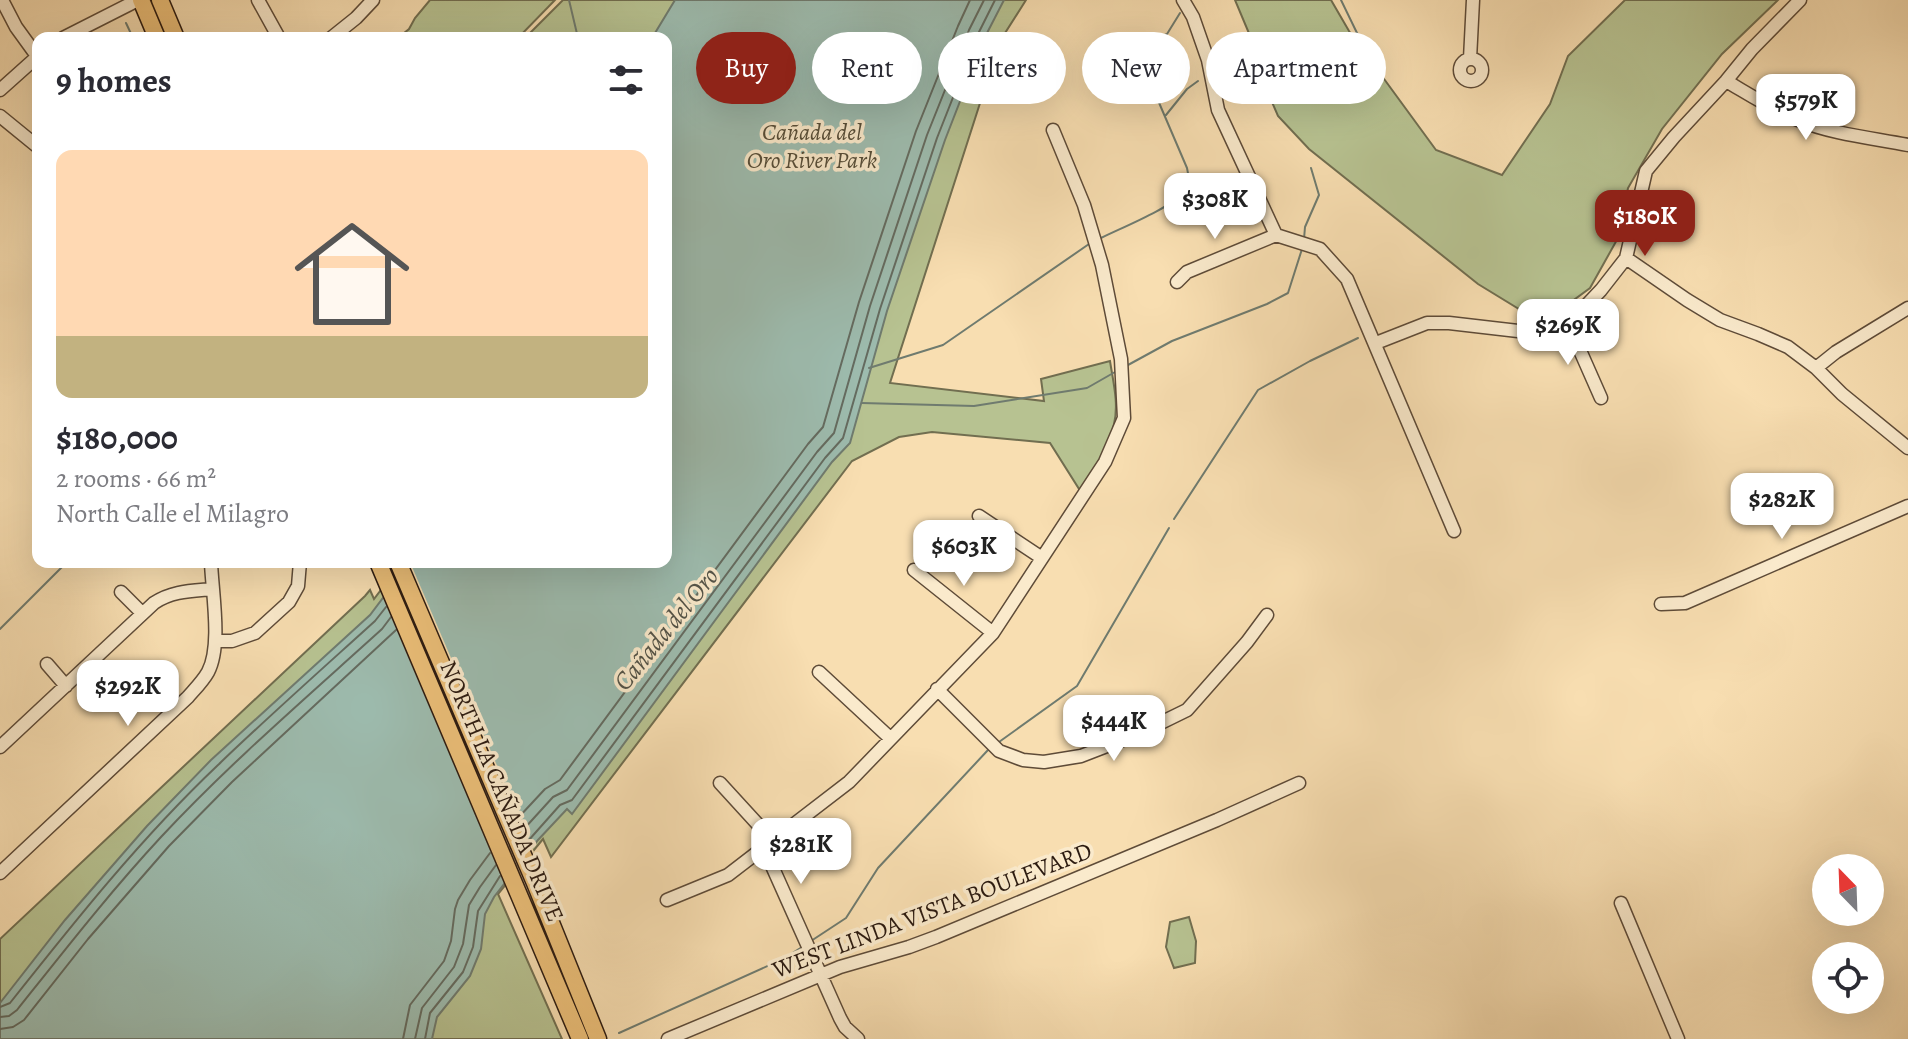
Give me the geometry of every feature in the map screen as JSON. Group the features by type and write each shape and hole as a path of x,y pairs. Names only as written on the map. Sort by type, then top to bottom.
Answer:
{"main road":[{"path":"139,0 154,32"},
{"path":"160,0 173,32"},
{"name":"NORTH LA CAÑADA DRIVE","path":"381,568 580,1039"},
{"name":"NORTH LA CAÑADA DRIVE","path":"401,568 598,1039"}],"street":[{"path":"2,0 16,27 32,48"},
{"path":"75,32 139,0"},
{"path":"258,0 276,32"},
{"path":"1183,0 1193,17 1208,60 1218,110 1276,235"},
{"path":"1470,59 1473,0"},
{"path":"1376,343 1427,323 1518,331 1567,321 1601,290 1626,258 1646,171 1752,49 1800,0"},
{"path":"337,32 369,2"},
{"path":"0,90 32,61"},
{"path":"1726,81 1801,122 1908,145"},
{"path":"0,116 32,142"},
{"path":"667,900 728,875 849,782 993,633 1105,462 1124,418 1121,359 1102,267 1084,205 1053,130"},
{"path":"1177,282 1187,272 1276,235 1320,249 1347,279 1454,531"},
{"path":"1626,258 1720,320 1788,347 1908,448"},
{"path":"1816,368 1836,352 1908,308"},
{"path":"1567,321 1601,398"},
{"path":"1661,604 1685,603 1908,506"},
{"path":"979,516 1042,558"},
{"path":"0,873 208,673 216,641 211,568"},
{"path":"216,641 232,641 255,633 295,596 300,568"},
{"path":"914,570 993,633"},
{"path":"0,747 154,603 170,594 212,589"},
{"path":"121,592 142,613"},
{"path":"937,689 999,751 1023,760 1044,762 1081,756 1138,734 1187,710 1267,615"},
{"path":"47,664 66,686"},
{"path":"819,672 890,738"},
{"path":"720,783 768,844 841,1020 858,1039"},
{"name":"WEST LINDA VISTA BOULEVARD","path":"668,1039 820,974 936,937 1299,783"},
{"path":"1621,903 1678,1039"}],"green space":[{"path":"430,0 555,0 524,32 405,32"},
{"name":"Cañada del Oro River Park","path":"563,0 1026,0 1006,32 938,32 938,104 980,104 890,383 1044,401 1041,379 1110,361 1116,409 1112,433 1101,460 1081,492 1050,443 932,432 899,437 852,461 551,857 543,839 498,894 562,1039 0,1039 0,939 370,590 374,599 397,568 672,568 672,32 531,32"},
{"path":"1235,0 1331,0 1350,32 1248,32"},
{"path":"1625,0 1778,0 1722,54 1662,129 1628,188 1618,238 1590,288 1560,310 1532,317 1478,284 1309,149 1278,116 1273,104 1386,104 1386,82 1436,150 1502,175 1550,104 1568,56"},
{"path":"1189,917 1196,941 1195,963 1174,968 1166,947 1170,922"}],"water":[{"name":"Cañada del Oro","path":"675,0 1004,0 988,32 938,32 938,104 959,104 887,311 850,443 832,462 572,814 567,809 538,840 494,897 485,914 481,949 470,976 437,1017 432,1039 0,1039 0,1003 65,920 147,826 211,760 370,615 405,568 672,568 672,32 656,32"}],"pier":[{"path":"400,568 413,568 534,852 506,887 381,593"}],"waterway":[{"path":"569,0 577,32"},
{"path":"1341,0 1357,32"},
{"path":"1101,238 1168,205 1187,186 1187,168 1142,63 1146,43 1167,34 1180,13"},
{"path":"126,23 130,32"},
{"path":"1166,115 1187,89 1198,81"},
{"path":"1304,239 1305,227 1319,195 1311,168"},
{"path":"869,368 943,345 1089,244"},
{"path":"1128,365 1172,341 1288,293 1302,249"},
{"path":"1174,519 1258,390 1358,338"},
{"path":"862,403 974,406 1087,388 1115,372"},
{"path":"999,742 1077,686 1169,528"},
{"path":"0,629 61,568"},
{"path":"811,941 846,918 878,868 988,750"},
{"path":"619,1033 783,959 802,947"}]}
